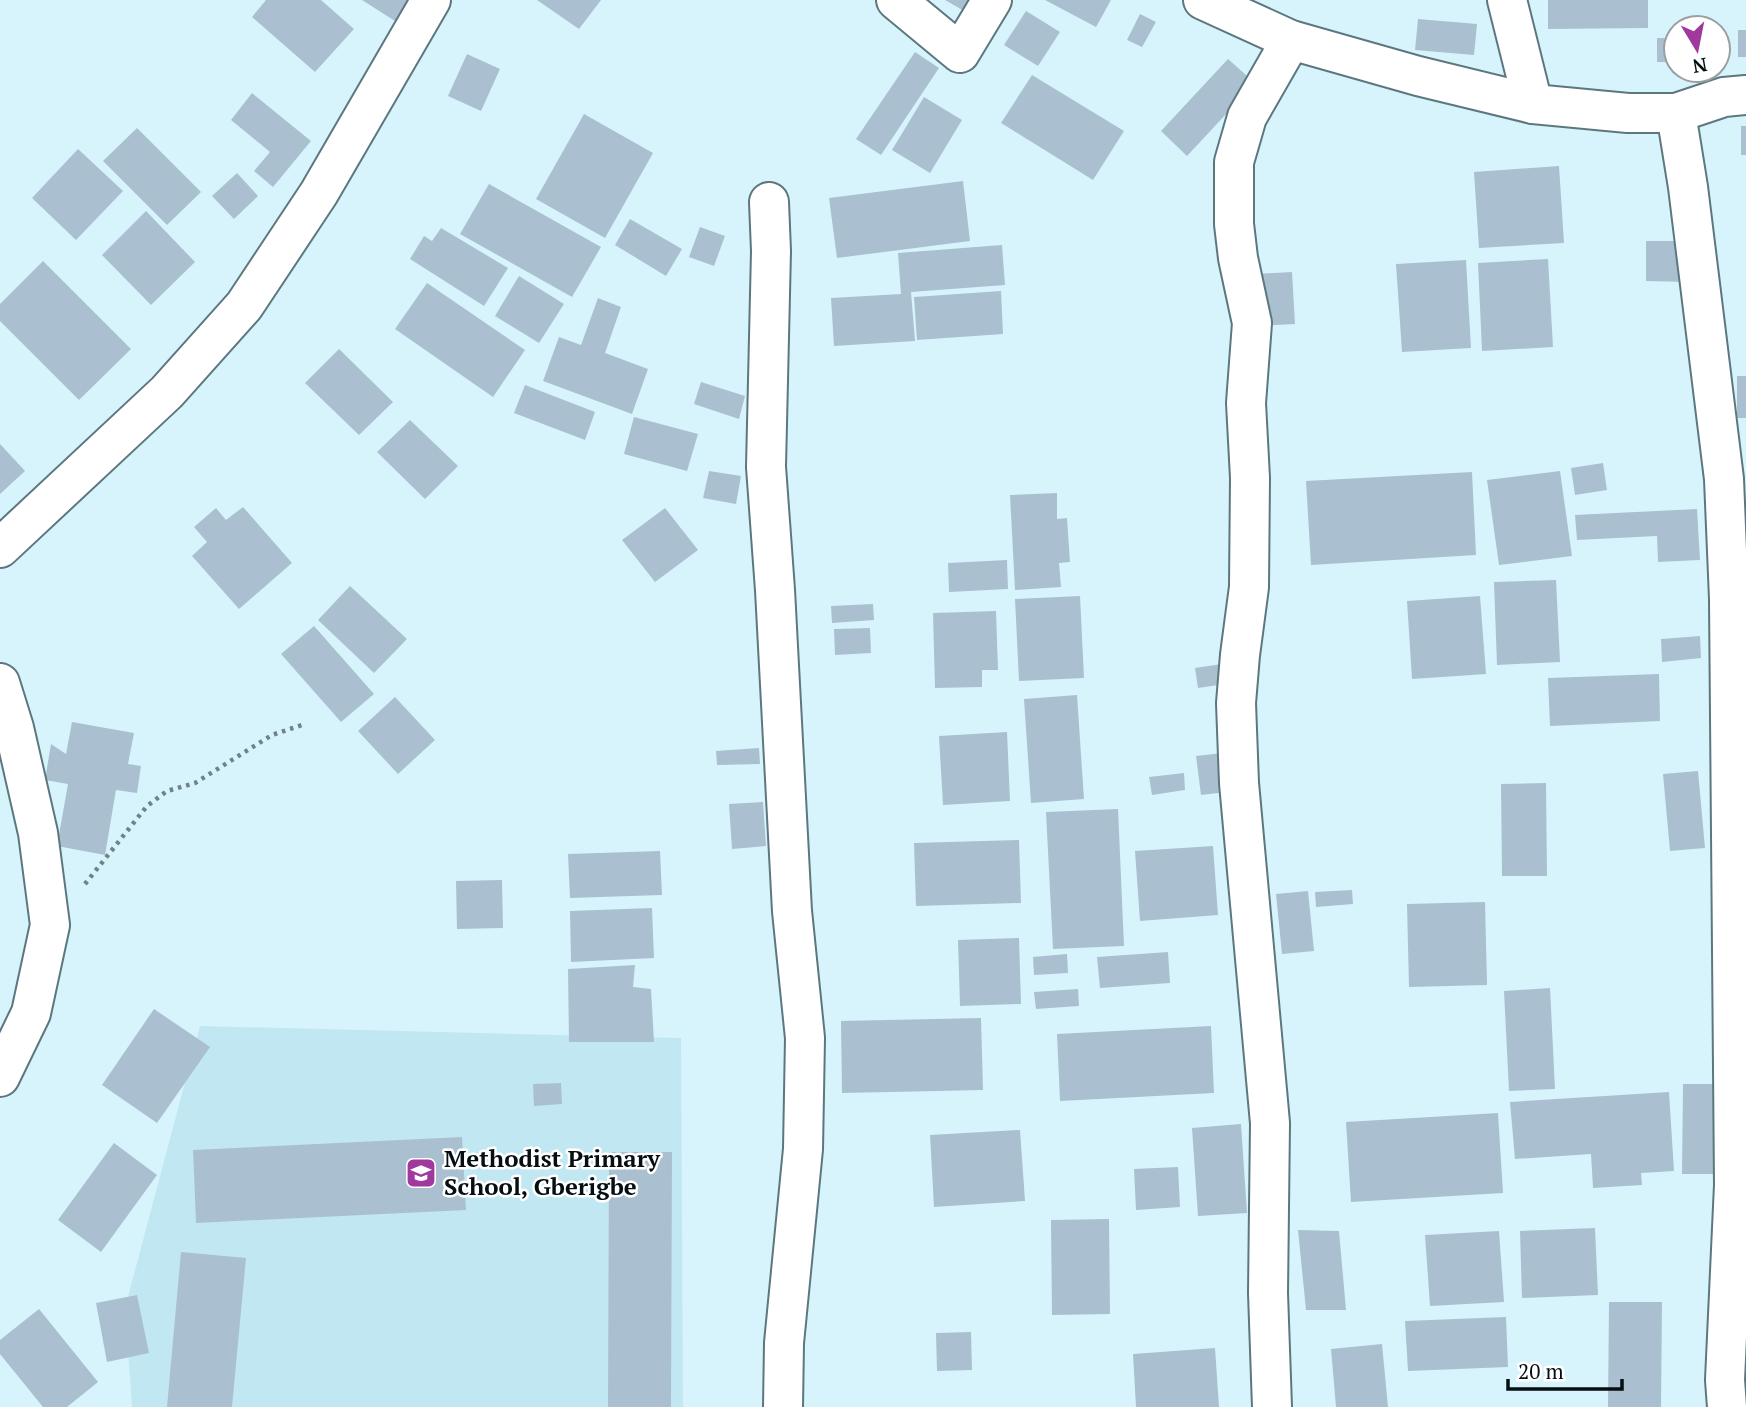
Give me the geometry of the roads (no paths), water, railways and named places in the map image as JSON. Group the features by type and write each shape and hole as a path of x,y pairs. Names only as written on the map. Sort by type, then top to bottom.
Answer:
{"street":[{"path":"0,548 167,392 244,306 318,193 431,0"},
{"path":"896,0 960,53 992,0"},
{"path":"1203,0 1291,40 1418,76 1533,104 1628,113 1676,113 1724,97 1746,95"},
{"path":"1507,0 1533,104"},
{"path":"1272,1407 1268,1293 1270,1123 1239,783 1236,703 1249,587 1250,478 1246,403 1252,323 1234,224 1234,162 1247,117 1291,40"},
{"path":"1676,113 1688,187 1724,479 1729,599 1734,1185 1725,1380 1727,1407"},
{"path":"769,202 766,467 792,911 805,1038 803,1149 784,1343 783,1407"},
{"path":"0,683 14,728 38,833 50,925 31,1013 0,1077"}],"place":[{"name":"Methodist Primary School, Gberigbe","path":"421,1173"}]}
